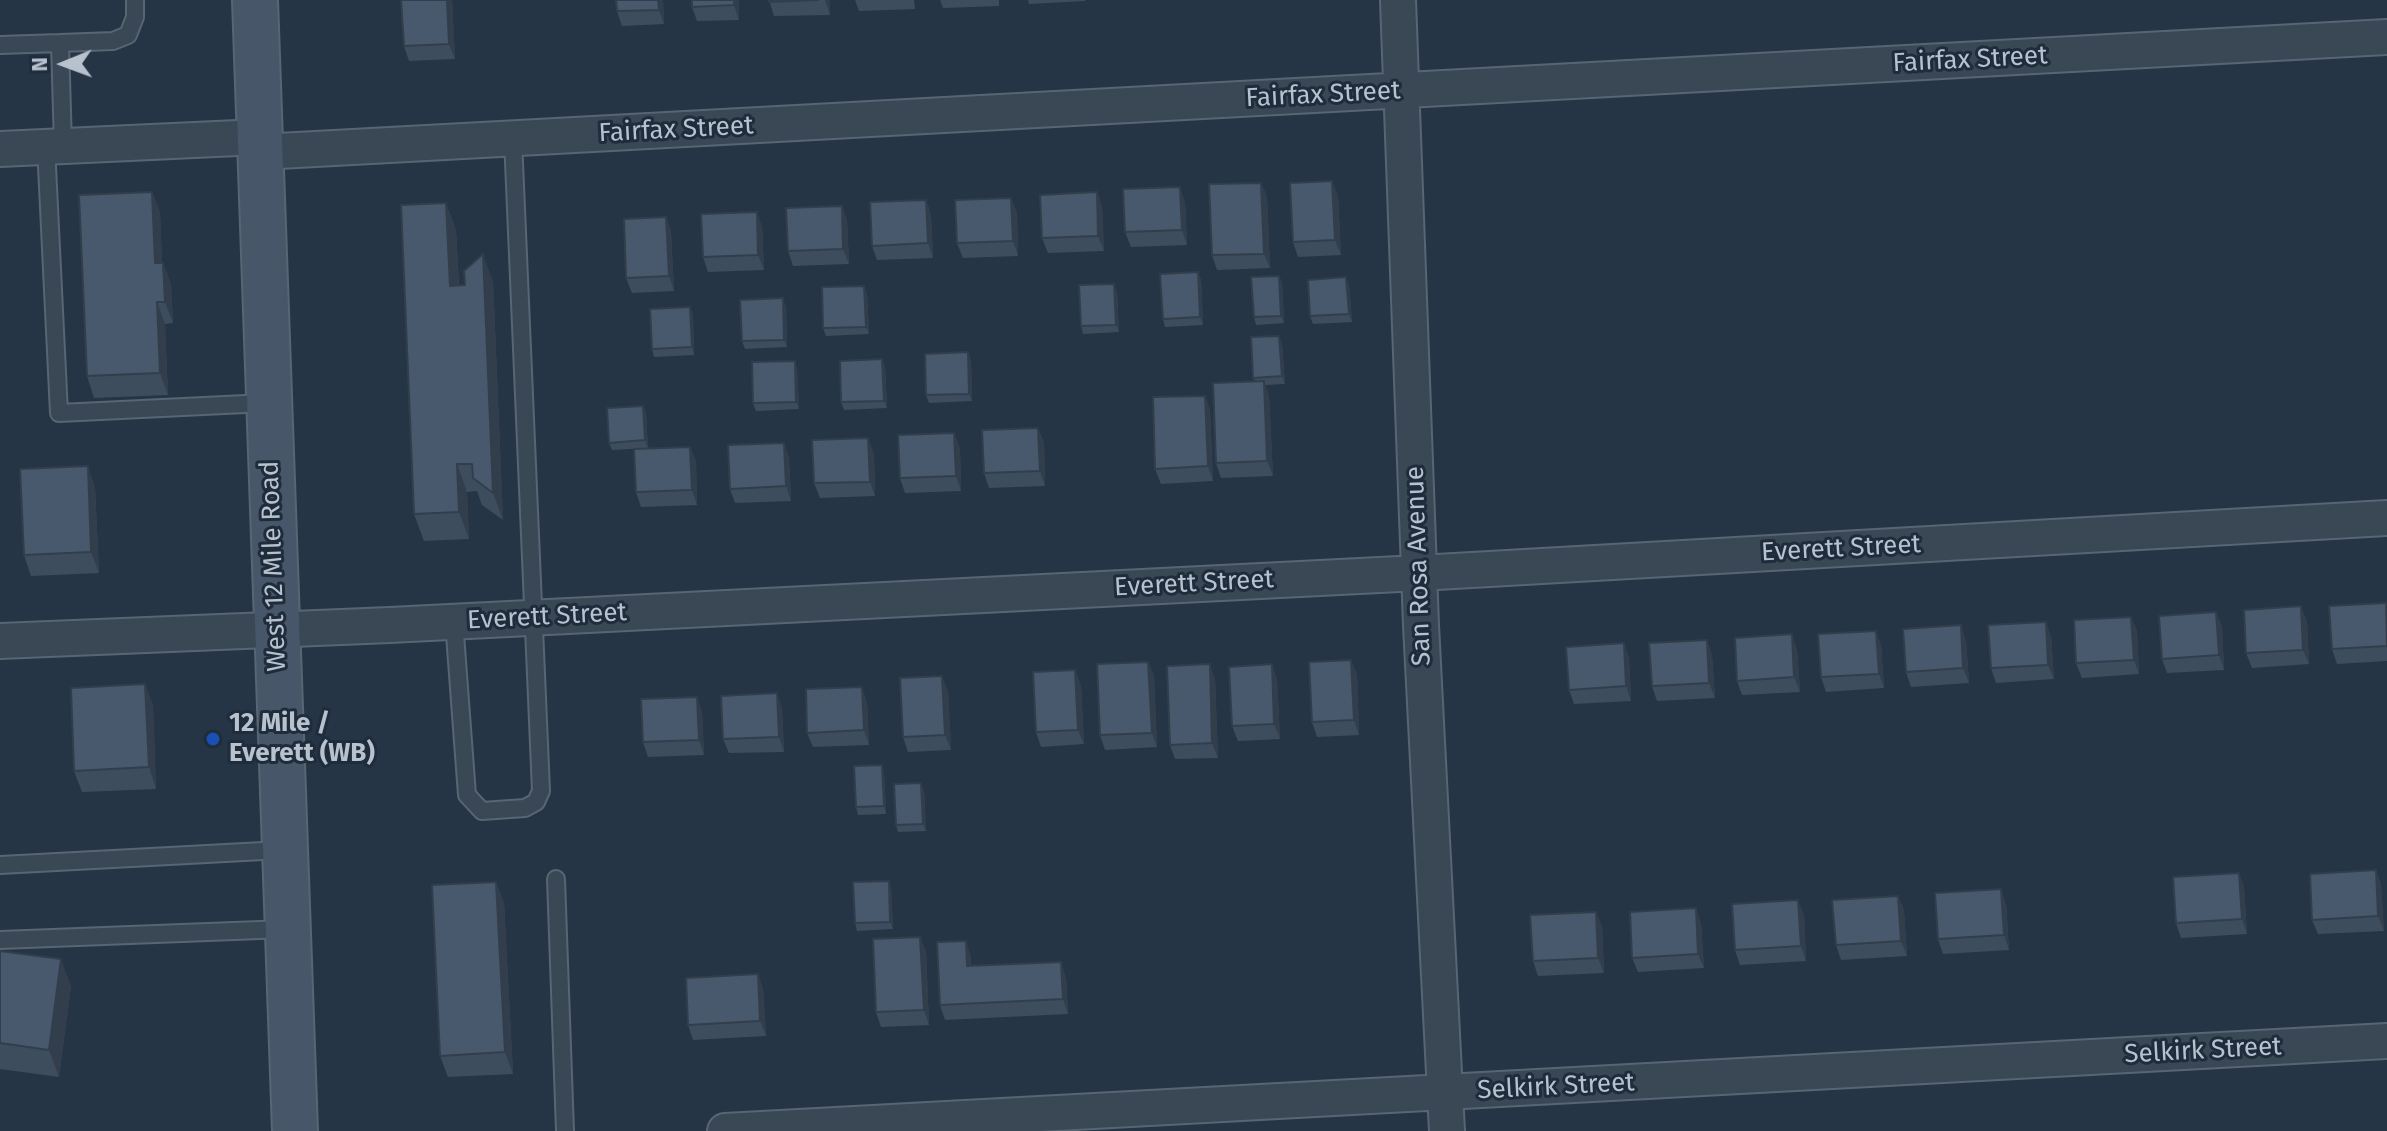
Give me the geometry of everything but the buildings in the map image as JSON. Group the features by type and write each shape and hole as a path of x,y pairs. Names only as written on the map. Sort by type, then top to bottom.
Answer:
{"main road":[{"name":"West 12 Mile Road","path":"255,0 295,1131"}],"street":[{"name":"San Rosa Avenue","path":"1398,0 1419,573 1447,1131"},
{"name":"Fairfax Street","path":"0,149 513,139 2387,37"},
{"name":"Everett Street","path":"0,641 534,618 1419,573 2387,518"},
{"name":"Selkirk Street","path":"725,1131 2387,1041"}],"lane":[{"path":"0,45 113,41 128,35 135,17 135,0"},
{"path":"60,43 54,146 59,413 268,403"},
{"path":"454,621 467,795 482,811 525,808 536,802 541,791 513,139"},
{"path":"0,865 284,850"},
{"path":"556,879 565,1131"},
{"path":"0,940 286,929"}],"place":[{"name":"12 Mile / Everett (WB)","path":"213,739"}]}
